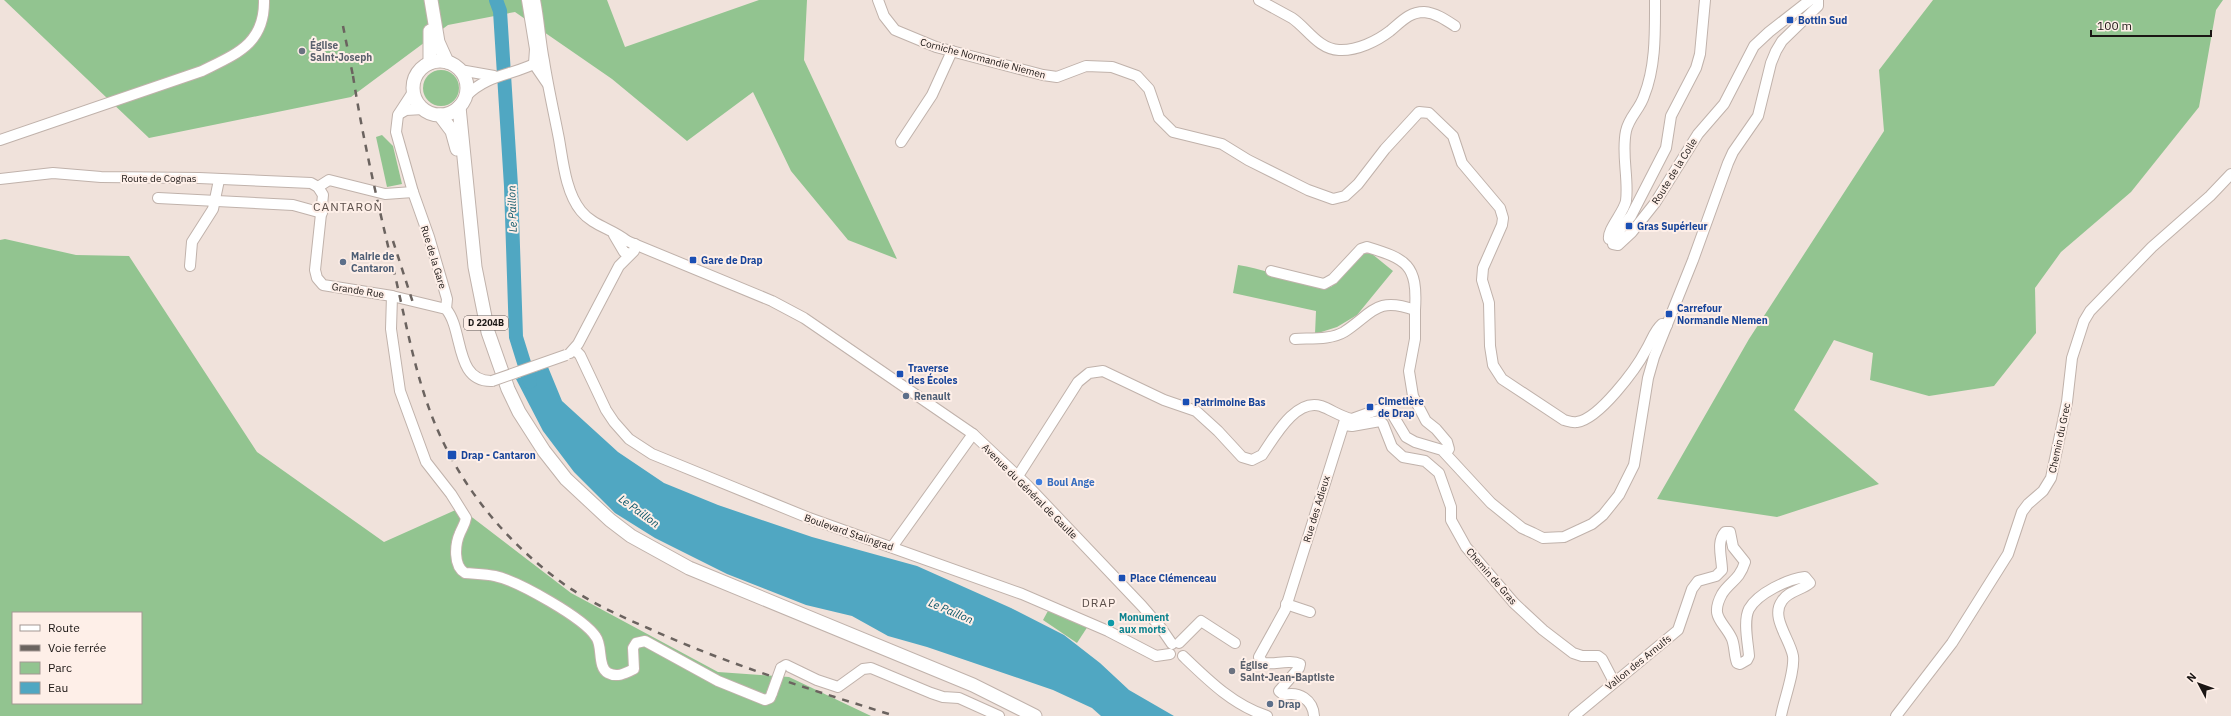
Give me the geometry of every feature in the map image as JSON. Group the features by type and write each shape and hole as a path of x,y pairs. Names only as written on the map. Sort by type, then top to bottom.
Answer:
{"main road":[{"path":"425,0 430,30 430,63"},
{"path":"431,0 438,42 447,62"},
{"path":"447,62 464,71 466,82 465,98 453,111 440,115 423,109 413,92 416,75 430,63 447,62"},
{"name":"D 2204B","path":"465,98 475,267 488,332 497,360 519,412 562,480"},
{"name":"D 2204B","path":"440,115 452,131 456,148 469,269 483,333 515,414 538,455 562,480"},
{"path":"562,480 600,519 628,541 686,573 971,689 1024,716"},
{"path":"562,480 631,536 689,568 973,684 1035,716"}],"street":[{"path":"0,140 202,72 246,48 258,34 264,13 264,0"},
{"path":"527,0 539,62 549,86 563,163 573,199 582,213 610,231 628,248 570,352"},
{"path":"535,0 541,31 539,62"},
{"name":"Corniche Normandie Niemen","path":"878,0 884,16 895,30 924,42 952,51 1026,69 1043,76 1057,77 1086,66 1112,67 1137,76 1149,89 1159,118 1173,132 1222,144 1248,160 1308,190 1333,199 1345,196 1358,184 1385,150 1419,112 1429,113 1453,136 1462,163 1500,208 1503,218 1502,225 1483,268 1482,280 1489,303 1490,346 1493,365 1502,380 1564,420 1576,423 1585,420 1605,404 1624,384 1646,350 1657,329 1662,324 1667,325"},
{"path":"1260,0 1293,19 1305,32 1324,46 1338,50 1368,44 1389,32 1408,16 1424,12 1434,14 1455,26"},
{"path":"1612,242 1608,236 1626,202 1624,139 1626,129 1629,119 1644,96 1652,64 1655,42 1655,0"},
{"name":"Route de la Colle","path":"1705,0 1700,54 1696,68 1671,116 1666,148 1635,210 1613,238 1612,242 1618,245 1626,240 1655,202 1698,134 1724,104 1754,46 1769,32 1810,0"},
{"path":"1018,476 1078,382 1083,377 1096,371 1103,371 1164,400 1196,411 1218,431 1237,453 1246,459 1257,459 1262,455 1291,416 1302,408 1320,406 1345,421 1357,419 1377,410 1387,410 1395,417 1403,432 1410,440 1442,450 1446,453 1491,504 1522,528 1544,538 1553,539 1564,537 1592,524 1612,506 1628,479 1634,465 1648,378 1654,357 1672,314 1731,157 1758,116 1771,63 1776,50 1782,41 1818,6 1818,0"},
{"path":"520,71 530,52 532,29"},
{"path":"901,142 932,95 952,51"},
{"path":"464,71 494,76 520,71 539,62"},
{"path":"465,98 494,76"},
{"name":"Rue de la Gare","path":"413,92 398,115 396,132 412,192 429,237 447,299 446,309 452,318 468,371 480,380 492,381 570,352"},
{"path":"398,115 406,110 423,109"},
{"name":"Route de Cognas","path":"0,179 53,173 101,177 199,178 311,184 318,188"},
{"name":"Chemin du Grec","path":"1896,716 1952,643 2008,554 2022,512 2028,504 2043,491 2051,478 2067,402 2072,358 2084,321 2090,312 2152,247 2210,196 2231,174"},
{"path":"190,266 192,242 216,200 219,180"},
{"path":"318,188 329,180 385,194 412,192"},
{"name":"Grande Rue","path":"318,188 323,196 315,270 317,278 323,285 392,296 446,309"},
{"path":"158,198 293,204 322,213"},
{"path":"1271,271 1324,284 1333,279 1361,249 1367,247 1393,255 1404,261 1413,277 1415,310 1415,340 1409,371 1412,396 1426,421 1436,429 1447,442 1449,449 1446,453"},
{"name":"Avenue du Général de Gaulle","path":"628,248 655,252 772,301 804,318 973,434 1018,476 1142,606 1161,628 1174,647"},
{"path":"392,296 391,329 400,391 426,462 451,494 466,518 459,534 457,549 457,562 460,571 465,573 495,576 527,589 581,623 597,637 603,667 607,672 615,676 634,669 633,648 636,643 645,641 718,681 765,700 770,698 781,668 786,665 817,680 838,687 863,669 870,668 931,693 959,698 999,716"},
{"path":"1295,339 1323,338 1343,333 1376,308 1393,304 1415,310"},
{"name":"Boulevard Stalingrad","path":"570,352 580,355 606,410 614,422 629,439 652,454 809,518 1022,594 1108,631 1156,656 1174,647 1176,658 1183,656 1224,694 1247,708 1267,716"},
{"name":"Rue des Adieux","path":"1314,716 1313,707 1304,698 1298,694 1284,695 1279,691 1299,668 1300,664 1296,662 1272,664 1260,660 1259,657 1274,633 1287,602 1345,421"},
{"name":"Chemin de Gras","path":"1345,421 1352,426 1380,421 1383,424 1392,448 1402,457 1425,461 1439,473 1451,507 1451,520 1466,547 1514,603 1543,630 1573,653 1582,656 1598,656 1602,659 1614,682"},
{"path":"892,547 973,434"},
{"name":"Vallon des Arnulfs","path":"1574,716 1678,630 1692,589 1698,581 1716,576 1722,570 1720,546 1722,535 1725,532 1730,532 1733,547 1745,562 1741,574 1722,593 1717,611 1719,622 1731,637 1737,663 1740,664 1749,656 1747,617 1749,609 1770,590 1794,578 1805,577 1810,583 1789,594 1782,600 1779,607 1778,615 1793,655 1793,665 1780,716"},
{"path":"1287,602 1310,612"},
{"path":"1174,647 1201,621 1236,643"}],"green space":[{"path":"4,0 607,0 625,47 759,0 807,0 804,60 897,259 848,240 791,171 753,92 687,141 612,79 515,12 448,25 351,97 149,138"},
{"path":"1933,0 2223,0 2216,10 2199,107 2131,192 2061,252 2035,288 2036,333 1994,386 1929,396 1870,380 1873,353 1834,340 1794,410 1879,484 1777,517 1657,499 1749,339 1884,131 1879,70"},
{"path":"445,70 454,75 458,81 458,95 454,101 445,106 437,106 428,101 424,95 423,84 428,75 434,71"},
{"path":"382,135 393,146 402,184 387,187 376,137"},
{"path":"5,239 76,255 129,256 257,452 384,542 460,508 571,593 718,672 789,677 871,716 0,716 0,240"},
{"path":"1366,249 1393,271 1357,315 1337,327 1315,334 1316,311 1233,293 1238,265 1319,286 1331,287"},
{"path":"1049,609 1088,626 1077,643 1043,620"}],"water":[{"path":"548,367 562,401 618,452 664,483 718,505 812,537 917,566 1011,608 1064,635 1100,663 1129,690 1174,716 1101,716 1092,708 1053,690 927,647 888,636 852,616 806,605 727,574 655,538 615,513 574,472 543,431 516,379"}],"waterway":[{"name":"Le Paillon","path":"496,0 500,11 511,186 516,337 530,382"}],"railway":[{"path":"343,26 354,81"},
{"path":"353,76 371,172 420,382 426,401 444,444 457,468 488,513 525,553 546,571 568,587 608,610 710,654 802,687 895,716"},
{"path":"393,241 414,306"}],"place":[{"name":"Bottin Sud","path":"1790,20"},
{"name":"Église Saint-Joseph","path":"302,51"},
{"name":"Gras Supérieur","path":"1629,226"},
{"name":"Gare de Drap","path":"693,260"},
{"name":"Mairie de Cantaron","path":"343,262"},
{"name":"Carrefour Normandie Niemen","path":"1669,314"},
{"name":"Traverse des Écoles","path":"900,374"},
{"name":"Renault","path":"906,396"},
{"name":"Patrimoine Bas","path":"1186,402"},
{"name":"Cimetière de Drap","path":"1370,407"},
{"name":"Drap - Cantaron","path":"452,455"},
{"name":"Boul Ange","path":"1039,482"},
{"name":"Place Clémenceau","path":"1122,578"},
{"name":"Monument aux morts","path":"1111,623"},
{"name":"Église Saint-Jean-Baptiste","path":"1232,671"},
{"name":"Drap","path":"1270,704"}],"district":[{"name":"CANTARON","path":"348,207"},
{"name":"DRAP","path":"1099,603"}]}
